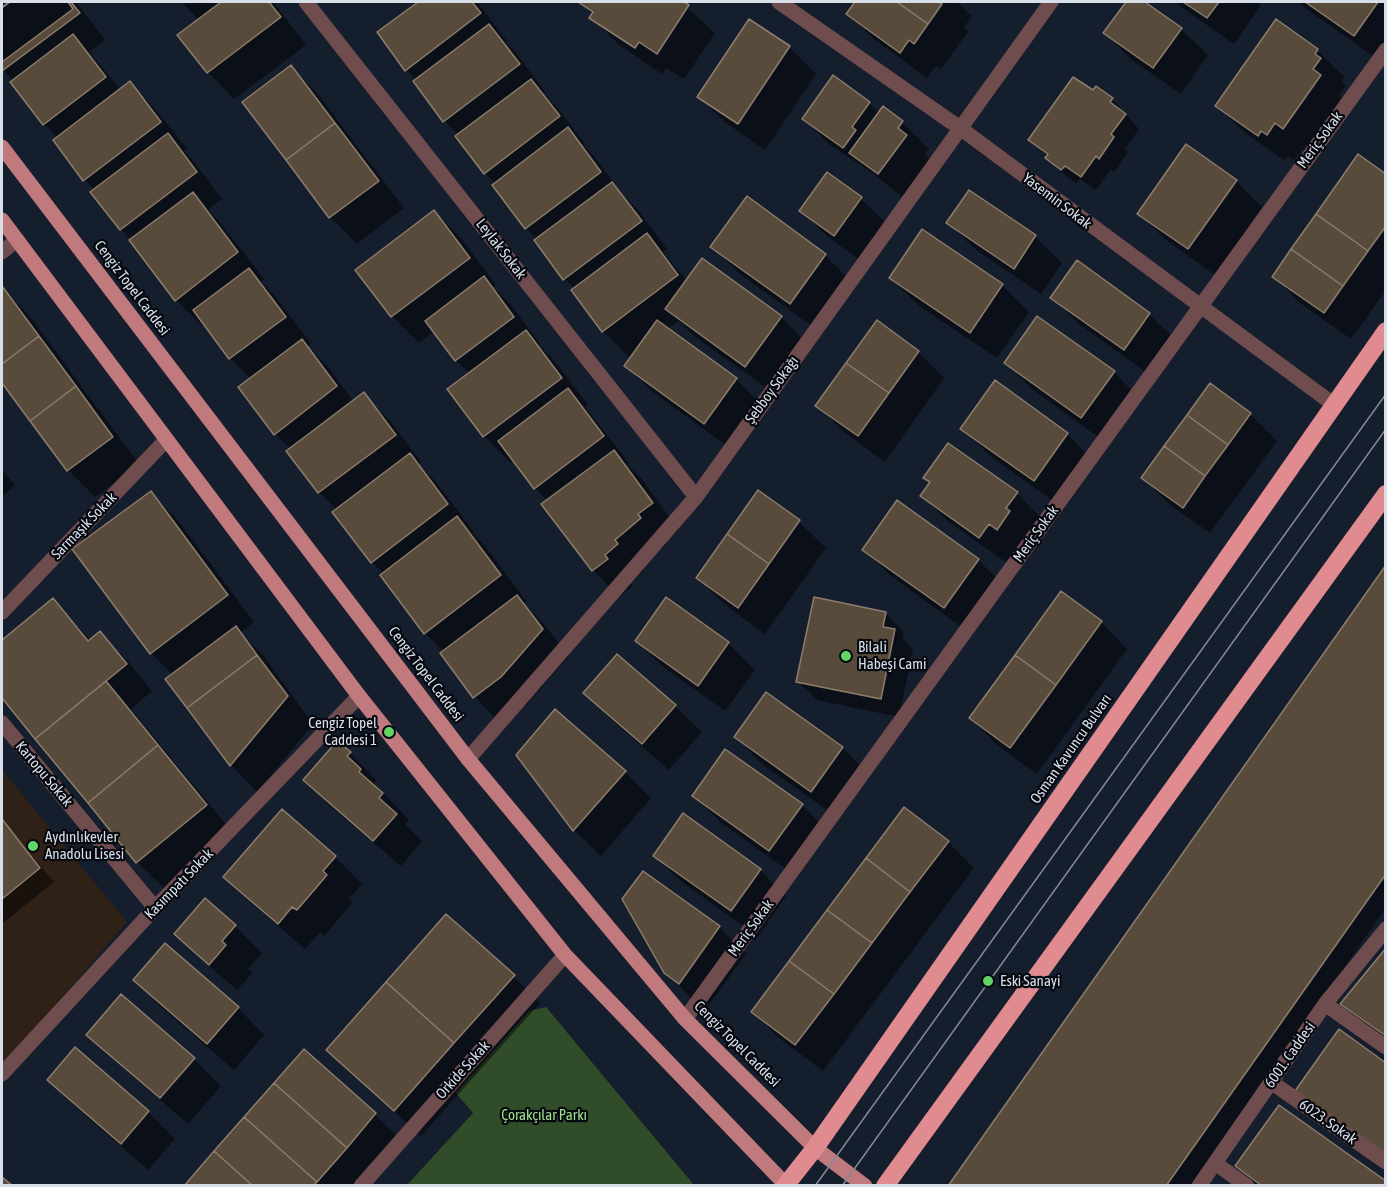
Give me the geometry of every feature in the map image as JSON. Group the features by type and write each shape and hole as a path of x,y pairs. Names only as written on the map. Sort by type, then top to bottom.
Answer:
{"highway":[{"name":"Osman Kavuncu Bulvarı","path":"786,1185 815,1148 1386,331"},
{"path":"885,1185 1386,494"}],"main road":[{"name":"Cengiz Topel Caddesi","path":"2,147 468,759 685,1019 815,1148 865,1185"},
{"path":"2,220 359,696 565,955 786,1185"}],"street":[{"name":"Leylak Sokak","path":"306,2 696,497"},
{"name":"Yasemin Sokak","path":"779,2 960,128 1333,404"},
{"name":"Şebboy Sokağı","path":"468,759 696,497 1050,2"},
{"name":"Meriç Sokak","path":"685,1019 1386,50"},
{"path":"2,252 17,240"},
{"name":"Sarmaşık Sokak","path":"2,612 166,440"},
{"name":"Kasımpatı Sokak","path":"2,1074 155,908 359,696"},
{"name":"Kartopu Sokak","path":"2,723 155,908"},
{"name":"6001. Caddesi","path":"1199,1185 1325,1005 1386,929"},
{"name":"Orkide Sokak","path":"361,1185 565,955"},
{"path":"1325,1005 1386,1047"},
{"name":"6023. Sokak","path":"1271,1082 1386,1162"},
{"path":"1215,1163 1247,1185"}],"shaded area":[{"name":"Aydınlıkevler Anadolu Lisesi","path":"2,770 127,922 2,1066"}],"green space":[{"name":"Çorakçılar Parkı","path":"546,1007 694,1185 407,1185 473,1113 456,1093 529,1011"}],"building":[{"path":"9,2 71,2 80,13 2,71 2,7"},
{"path":"10,2 68,2 73,9 2,62 2,8"},
{"path":"221,2 269,2 281,17 207,73 177,35"},
{"path":"418,2 472,2 481,13 405,71 377,32"},
{"path":"578,2 684,2 689,5 657,54 639,42 635,48 589,18 593,12"},
{"path":"855,2 897,2 928,24 914,44 909,40 900,53 846,14"},
{"path":"897,2 938,2 942,4 928,24"},
{"path":"1126,2 1145,2 1182,28 1153,68 1103,33"},
{"path":"1183,2 1219,2 1207,18"},
{"path":"1305,2 1378,2 1354,36"},
{"path":"749,19 790,46 738,124 697,97"},
{"path":"1276,19 1318,49 1315,54 1321,58 1313,69 1321,75 1283,129 1275,123 1267,135 1261,131 1258,136 1215,106"},
{"path":"489,24 520,64 443,122 413,81"},
{"path":"73,34 106,77 43,125 10,82"},
{"path":"291,65 335,123 286,160 242,102"},
{"path":"833,75 870,102 852,127 856,130 843,148 802,119"},
{"path":"1073,77 1093,90 1096,86 1113,98 1110,102 1126,114 1111,134 1114,137 1099,159 1096,156 1081,177 1065,166 1061,170 1045,158 1048,154 1028,140"},
{"path":"531,79 560,116 484,174 455,136"},
{"path":"130,81 161,122 83,181 53,140"},
{"path":"883,106 903,121 898,128 907,135 878,174 849,153"},
{"path":"335,123 379,181 329,218 286,160"},
{"path":"568,127 601,172 525,229 492,185"},
{"path":"168,133 197,172 120,230 90,192"},
{"path":"1186,144 1237,180 1188,249 1137,214"},
{"path":"1358,154 1386,174 1386,226 1368,251 1316,214"},
{"path":"827,172 862,197 834,236 799,211"},
{"path":"612,182 642,221 563,280 534,240"},
{"path":"969,190 1036,235 1014,269 946,223"},
{"path":"193,192 238,252 175,301 129,240"},
{"path":"747,196 826,254 790,304 710,247"},
{"path":"434,210 470,258 391,317 355,270"},
{"path":"1316,214 1368,251 1343,286 1291,249"},
{"path":"922,229 1003,284 970,333 889,278"},
{"path":"647,233 678,275 602,332 571,290"},
{"path":"1291,249 1343,286 1324,313 1272,277"},
{"path":"702,258 782,316 745,367 665,309"},
{"path":"1077,260 1150,313 1124,350 1050,298"},
{"path":"249,268 286,317 229,359 193,310"},
{"path":"484,276 514,317 455,361 425,321"},
{"path":"2,286 39,336 2,364"},
{"path":"1037,316 1115,371 1081,418 1004,363"},
{"path":"657,320 737,378 704,424 624,366"},
{"path":"877,320 919,351 889,393 846,363"},
{"path":"526,330 562,378 483,437 447,389"},
{"path":"39,336 76,386 30,421 2,383 2,364"},
{"path":"302,339 337,386 274,435 238,387"},
{"path":"846,363 889,393 858,436 815,406"},
{"path":"995,380 1068,433 1034,481 960,429"},
{"path":"1210,383 1251,413 1228,445 1187,415"},
{"path":"76,386 113,437 67,471 30,421"},
{"path":"568,388 604,436 534,489 498,441"},
{"path":"364,392 396,435 318,493 286,451"},
{"path":"1187,415 1228,445 1205,476 1164,446"},
{"path":"948,443 1018,492 1006,508 1010,511 997,530 989,524 979,538 920,496 930,482 923,478"},
{"path":"1164,446 1205,476 1183,508 1141,478"},
{"path":"614,450 653,503 638,514 641,518 615,540 618,544 605,555 608,559 592,571 541,504"},
{"path":"410,453 448,504 371,563 332,512"},
{"path":"758,490 800,520 769,564 727,534"},
{"path":"151,491 228,595 150,654 72,549"},
{"path":"897,500 979,559 944,608 862,550"},
{"path":"457,516 501,575 424,634 380,575"},
{"path":"727,534 769,564 738,608 696,578"},
{"path":"1386,565 1386,874 1166,1186 948,1186"},
{"path":"1061,591 1102,621 1056,685 1015,655"},
{"path":"517,595 543,629 501,677 473,698 440,653"},
{"path":"666,597 729,642 698,686 635,641"},
{"name":"Bilali Habeşi Cami","path":"814,597 886,612 883,627 895,629 881,699 796,682"},
{"path":"53,598 88,641 100,631 127,664 35,739 2,698 2,640"},
{"path":"236,626 257,655 187,708 165,679"},
{"path":"617,654 676,705 642,744 583,693"},
{"path":"257,655 288,696 230,766 187,708"},
{"path":"1015,655 1056,685 1010,748 969,718"},
{"path":"106,681 158,745 88,803 35,739"},
{"path":"766,692 843,747 811,792 734,737"},
{"path":"555,709 626,771 573,831 516,755"},
{"path":"337,741 351,752 347,756 361,769 359,772 383,793 379,798 397,814 373,841 303,780"},
{"path":"158,745 207,805 136,863 88,803"},
{"path":"725,749 803,804 769,851 692,796"},
{"path":"904,807 949,841 910,892 866,858"},
{"path":"282,809 336,856 323,871 327,875 297,910 292,907 278,924 223,877"},
{"path":"683,813 761,869 731,911 653,856"},
{"path":"2,819 40,868 2,899"},
{"path":"866,858 910,892 872,943 827,910"},
{"path":"643,871 720,926 679,984 664,973 622,899"},
{"path":"205,898 236,925 222,941 226,945 209,965 174,934"},
{"path":"827,910 872,943 834,994 789,961"},
{"path":"446,914 515,975 454,1043 386,982"},
{"path":"165,943 239,1007 207,1044 133,980"},
{"path":"1386,948 1386,1036 1340,1004"},
{"path":"789,961 834,994 795,1045 751,1012"},
{"path":"386,982 454,1043 394,1111 326,1050"},
{"path":"121,994 195,1058 160,1098 86,1035"},
{"path":"1339,1029 1386,1063 1386,1156 1295,1091"},
{"path":"75,1047 149,1111 121,1144 47,1080"},
{"path":"304,1049 376,1113 347,1148 274,1083"},
{"path":"274,1083 347,1148 317,1182 244,1117"},
{"path":"1279,1105 1386,1181 1386,1186 1262,1186 1235,1166"},
{"path":"244,1117 317,1182 313,1186 253,1186 214,1151"},
{"path":"214,1151 253,1186 184,1186"},
{"path":"2,1177 13,1186 2,1186"}],"tram line":[{"path":"815,1186 1386,394"},
{"path":"842,1186 1386,429"}],"place":[{"name":"Bilali Habeşi Cami","path":"846,656"},
{"name":"Cengiz Topel Caddesi 1","path":"389,732"},
{"name":"Aydınlıkevler Anadolu Lisesi","path":"33,846"},
{"name":"Eski Sanayi","path":"988,981"}]}
